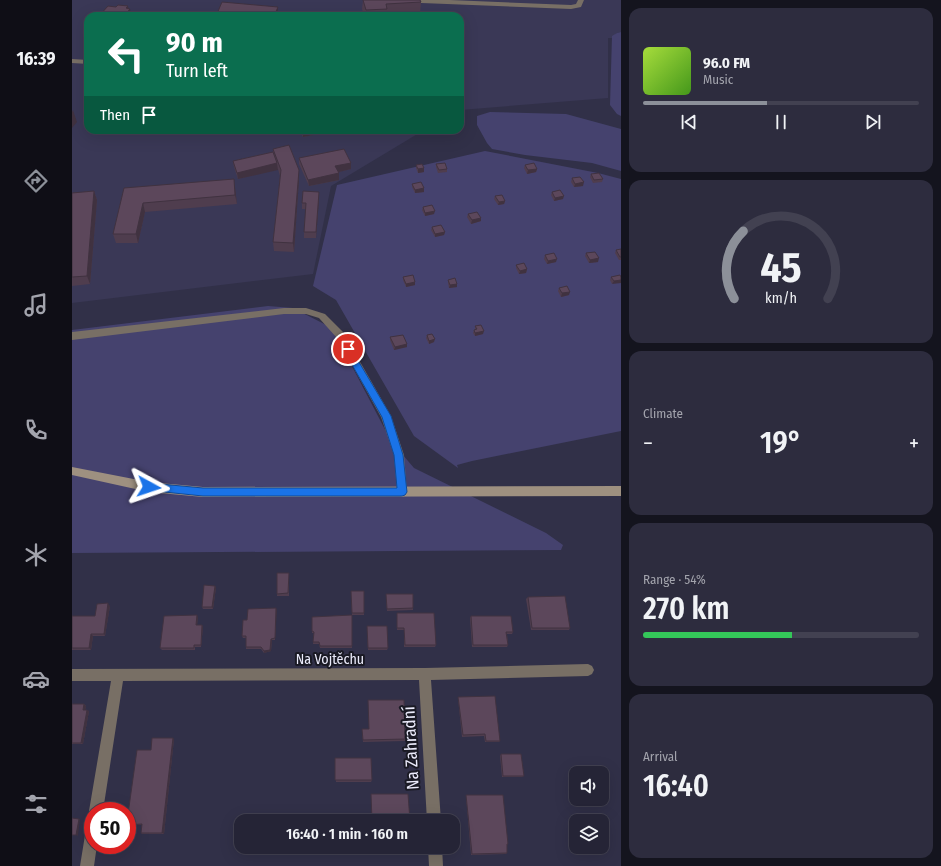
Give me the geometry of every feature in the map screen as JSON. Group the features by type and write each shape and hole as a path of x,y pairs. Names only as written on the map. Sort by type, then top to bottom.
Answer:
{"main road":[{"path":"72,471 149,487 203,492 621,491"}],"street":[{"path":"396,0 516,2 571,7 579,6 581,0"},
{"path":"72,61 84,62"},
{"path":"72,336 284,311 306,311 322,316 340,336 386,416 399,455 402,492"},
{"name":"Na Vojtěchu","path":"72,676 425,674 588,670"},
{"name":"Na Zahradní","path":"425,674 434,814"},
{"path":"97,802 118,675"},
{"path":"87,866 89,854"},
{"path":"435,854 436,866"}],"shaded area":[{"path":"72,0 621,0 621,32 617,33 612,38 608,38 608,98 464,110 464,12 84,12 84,134 417,134 331,186 313,274 72,303"},
{"path":"621,32 621,116 617,114 610,105 612,36"},
{"path":"490,112 566,114 621,129 621,171 592,163 525,155 492,149 477,125 477,116"},
{"path":"485,151 598,173 621,179 621,431 472,461 457,465 458,468 414,436 336,300 313,286 337,185"},
{"path":"268,306 293,308 332,328 391,441 414,468 546,533 563,545 561,550 72,553 72,330"}],"building":[{"path":"363,0 420,0 421,2 386,4 387,9 366,10"},
{"path":"222,2 278,7 276,12 218,12"},
{"path":"118,5 128,6 126,8 130,9 127,12 103,12 108,6 116,7"},
{"path":"289,145 299,170 293,243 273,242 281,170 273,149"},
{"path":"344,149 351,163 335,166 339,173 308,180 299,158"},
{"path":"273,152 277,163 237,173 233,161"},
{"path":"445,163 447,169 439,170 436,164"},
{"path":"534,163 537,169 528,170 525,165"},
{"path":"422,164 424,168 418,169 416,165"},
{"path":"599,173 603,179 594,180 591,174"},
{"path":"580,177 584,182 575,184 572,178"},
{"path":"234,179 235,195 143,203 136,234 113,234 124,188"},
{"path":"421,182 424,188 415,190 412,184"},
{"path":"560,190 564,196 555,198 552,192"},
{"path":"94,191 87,276 72,277 72,193"},
{"path":"303,191 319,192 316,232 304,232 306,203 302,203"},
{"path":"502,195 505,201 499,202 495,196"},
{"path":"432,205 435,211 425,213 423,207"},
{"path":"477,212 481,218 472,220 468,214"},
{"path":"441,225 445,232 435,234 432,227"},
{"path":"621,249 621,257 620,257 616,250"},
{"path":"595,252 599,258 590,260 586,253"},
{"path":"554,253 557,259 548,261 545,255"},
{"path":"524,263 527,269 520,271 516,265"},
{"path":"413,275 415,282 406,284 403,277"},
{"path":"620,275 621,280 614,281 611,277"},
{"path":"455,278 457,284 450,285 448,280"},
{"path":"567,286 570,292 562,293 559,288"},
{"path":"481,325 484,331 475,333 474,330 477,329 475,326"},
{"path":"432,334 435,339 429,341 427,335"},
{"path":"403,335 407,344 395,347 390,337"},
{"path":"277,573 289,573 288,593 277,594"},
{"path":"204,585 215,586 212,607 202,607"},
{"path":"351,591 364,591 364,613 352,613"},
{"path":"386,594 413,594 413,608 387,609"},
{"path":"565,596 570,628 532,628 528,597"},
{"path":"108,603 104,634 91,634 89,648 72,648 72,616 95,616 97,604"},
{"path":"276,608 275,638 271,639 270,650 264,651 261,647 246,647 246,636 242,636 243,620 247,620 248,609"},
{"path":"397,613 434,613 436,645 405,645 404,628 397,628"},
{"path":"197,615 196,625 202,625 201,645 194,645 194,648 160,648 164,616"},
{"path":"352,615 352,646 320,646 319,642 313,642 314,632 312,631 312,617"},
{"path":"471,616 511,616 513,632 506,632 508,645 473,645"},
{"path":"367,626 387,626 388,648 368,648"},
{"path":"495,696 500,741 486,741 485,734 463,735 458,697"},
{"path":"368,700 404,700 405,739 363,740 362,729 369,729"},
{"path":"72,704 84,704 83,710 87,710 81,743 72,743"},
{"path":"152,738 173,738 162,833 141,833 142,824 136,824 136,802 130,802 137,750 151,750"},
{"path":"501,754 521,754 524,776 503,776"},
{"path":"335,758 371,758 372,780 335,780"},
{"path":"371,794 408,794 409,814 372,814"},
{"path":"466,795 503,795 508,844 507,853 472,854"},
{"path":"72,818 79,819 76,835 72,835"}],"route":[{"path":"149,487 203,492 402,492 399,455 386,416 348,349"}]}
